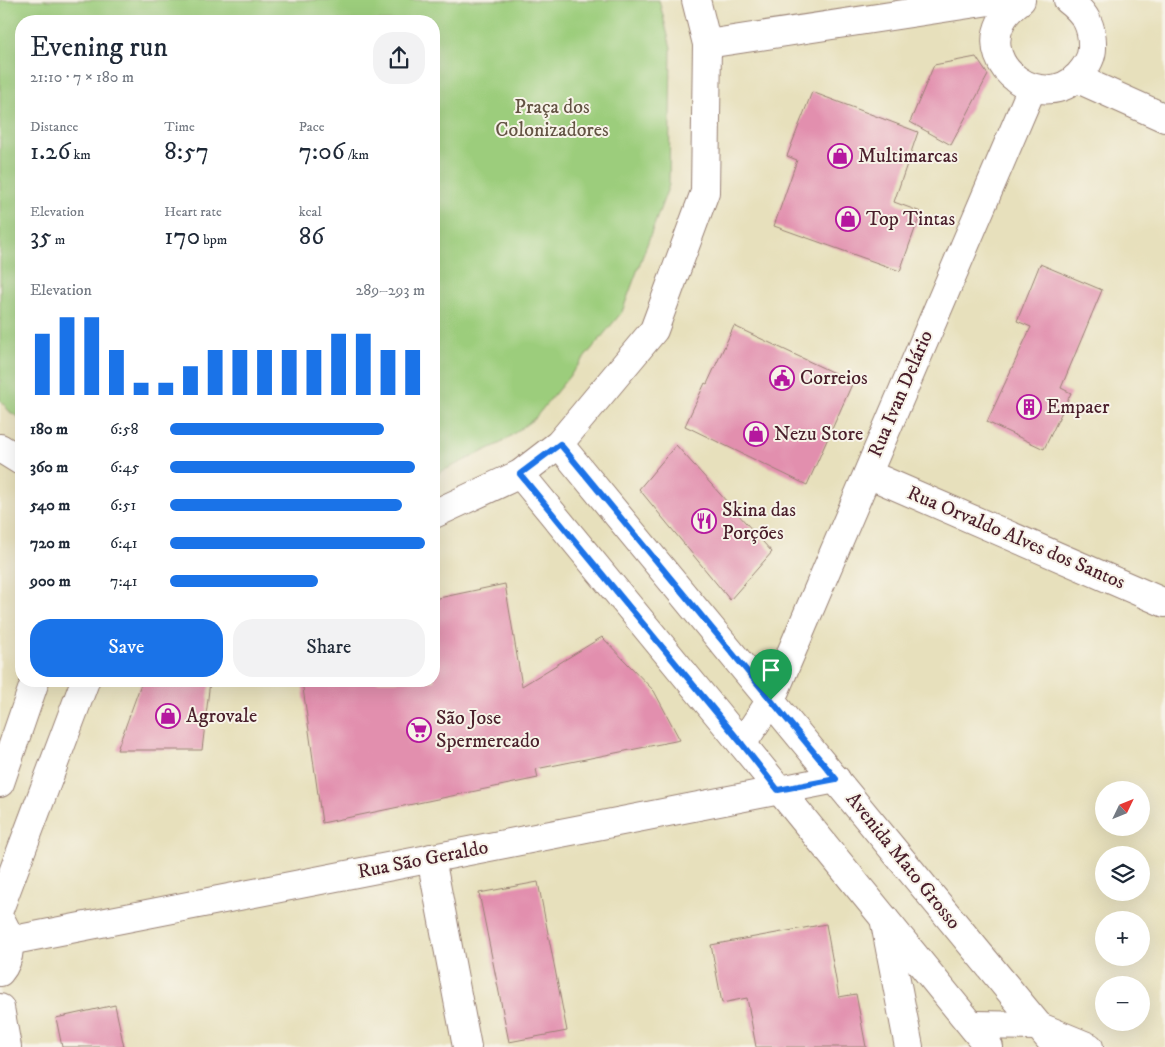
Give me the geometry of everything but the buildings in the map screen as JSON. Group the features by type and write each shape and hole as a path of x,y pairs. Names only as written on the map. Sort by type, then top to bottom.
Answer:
{"street":[{"path":"440,511 520,474 560,444 654,330 705,192 707,44 696,0"},
{"path":"707,44 996,0"},
{"path":"1021,0 1009,10 1000,23 997,38 998,54 1005,68 1016,80 1032,88 1045,90 1061,87 1076,78 1085,68 1092,53 1093,37 1088,22 1080,9 1068,0"},
{"path":"1076,78 1165,118"},
{"name":"Rua Ivan Delário","path":"742,744 771,700 1032,88"},
{"name":"Avenida Mato Grosso","path":"560,444 1056,1047"},
{"path":"0,448 15,457"},
{"path":"520,474 972,1025 988,1047"},
{"name":"Rua Orvaldo Alves dos Santos","path":"868,474 1165,603"},
{"path":"0,783 33,687"},
{"path":"0,907 83,687"},
{"name":"Rua São Geraldo","path":"5,930 431,858 836,779"},
{"path":"431,858 467,1047"},
{"path":"884,918 909,1047"},
{"path":"0,972 8,955 5,930"},
{"path":"0,1008 8,1047"},
{"path":"972,1025 1038,1026 1089,1047"}],"green space":[{"name":"Praça dos Colonizadores","path":"0,0 659,0 671,48 669,185 622,312 535,418 501,443 440,472 440,15 15,15 15,415 0,400"}],"place":[{"name":"Multimarcas","path":"840,156"},
{"name":"Top Tintas","path":"848,219"},
{"name":"Correios","path":"782,378"},
{"name":"Empaer","path":"1029,407"},
{"name":"Nezu Store","path":"756,434"},
{"name":"Skina das Porções","path":"704,521"},
{"name":"Agrovale","path":"168,716"},
{"name":"São Jose Spermercado","path":"419,730"}],"route":[{"path":"560,444 771,700 836,779 778,790 520,474 560,444"}]}
